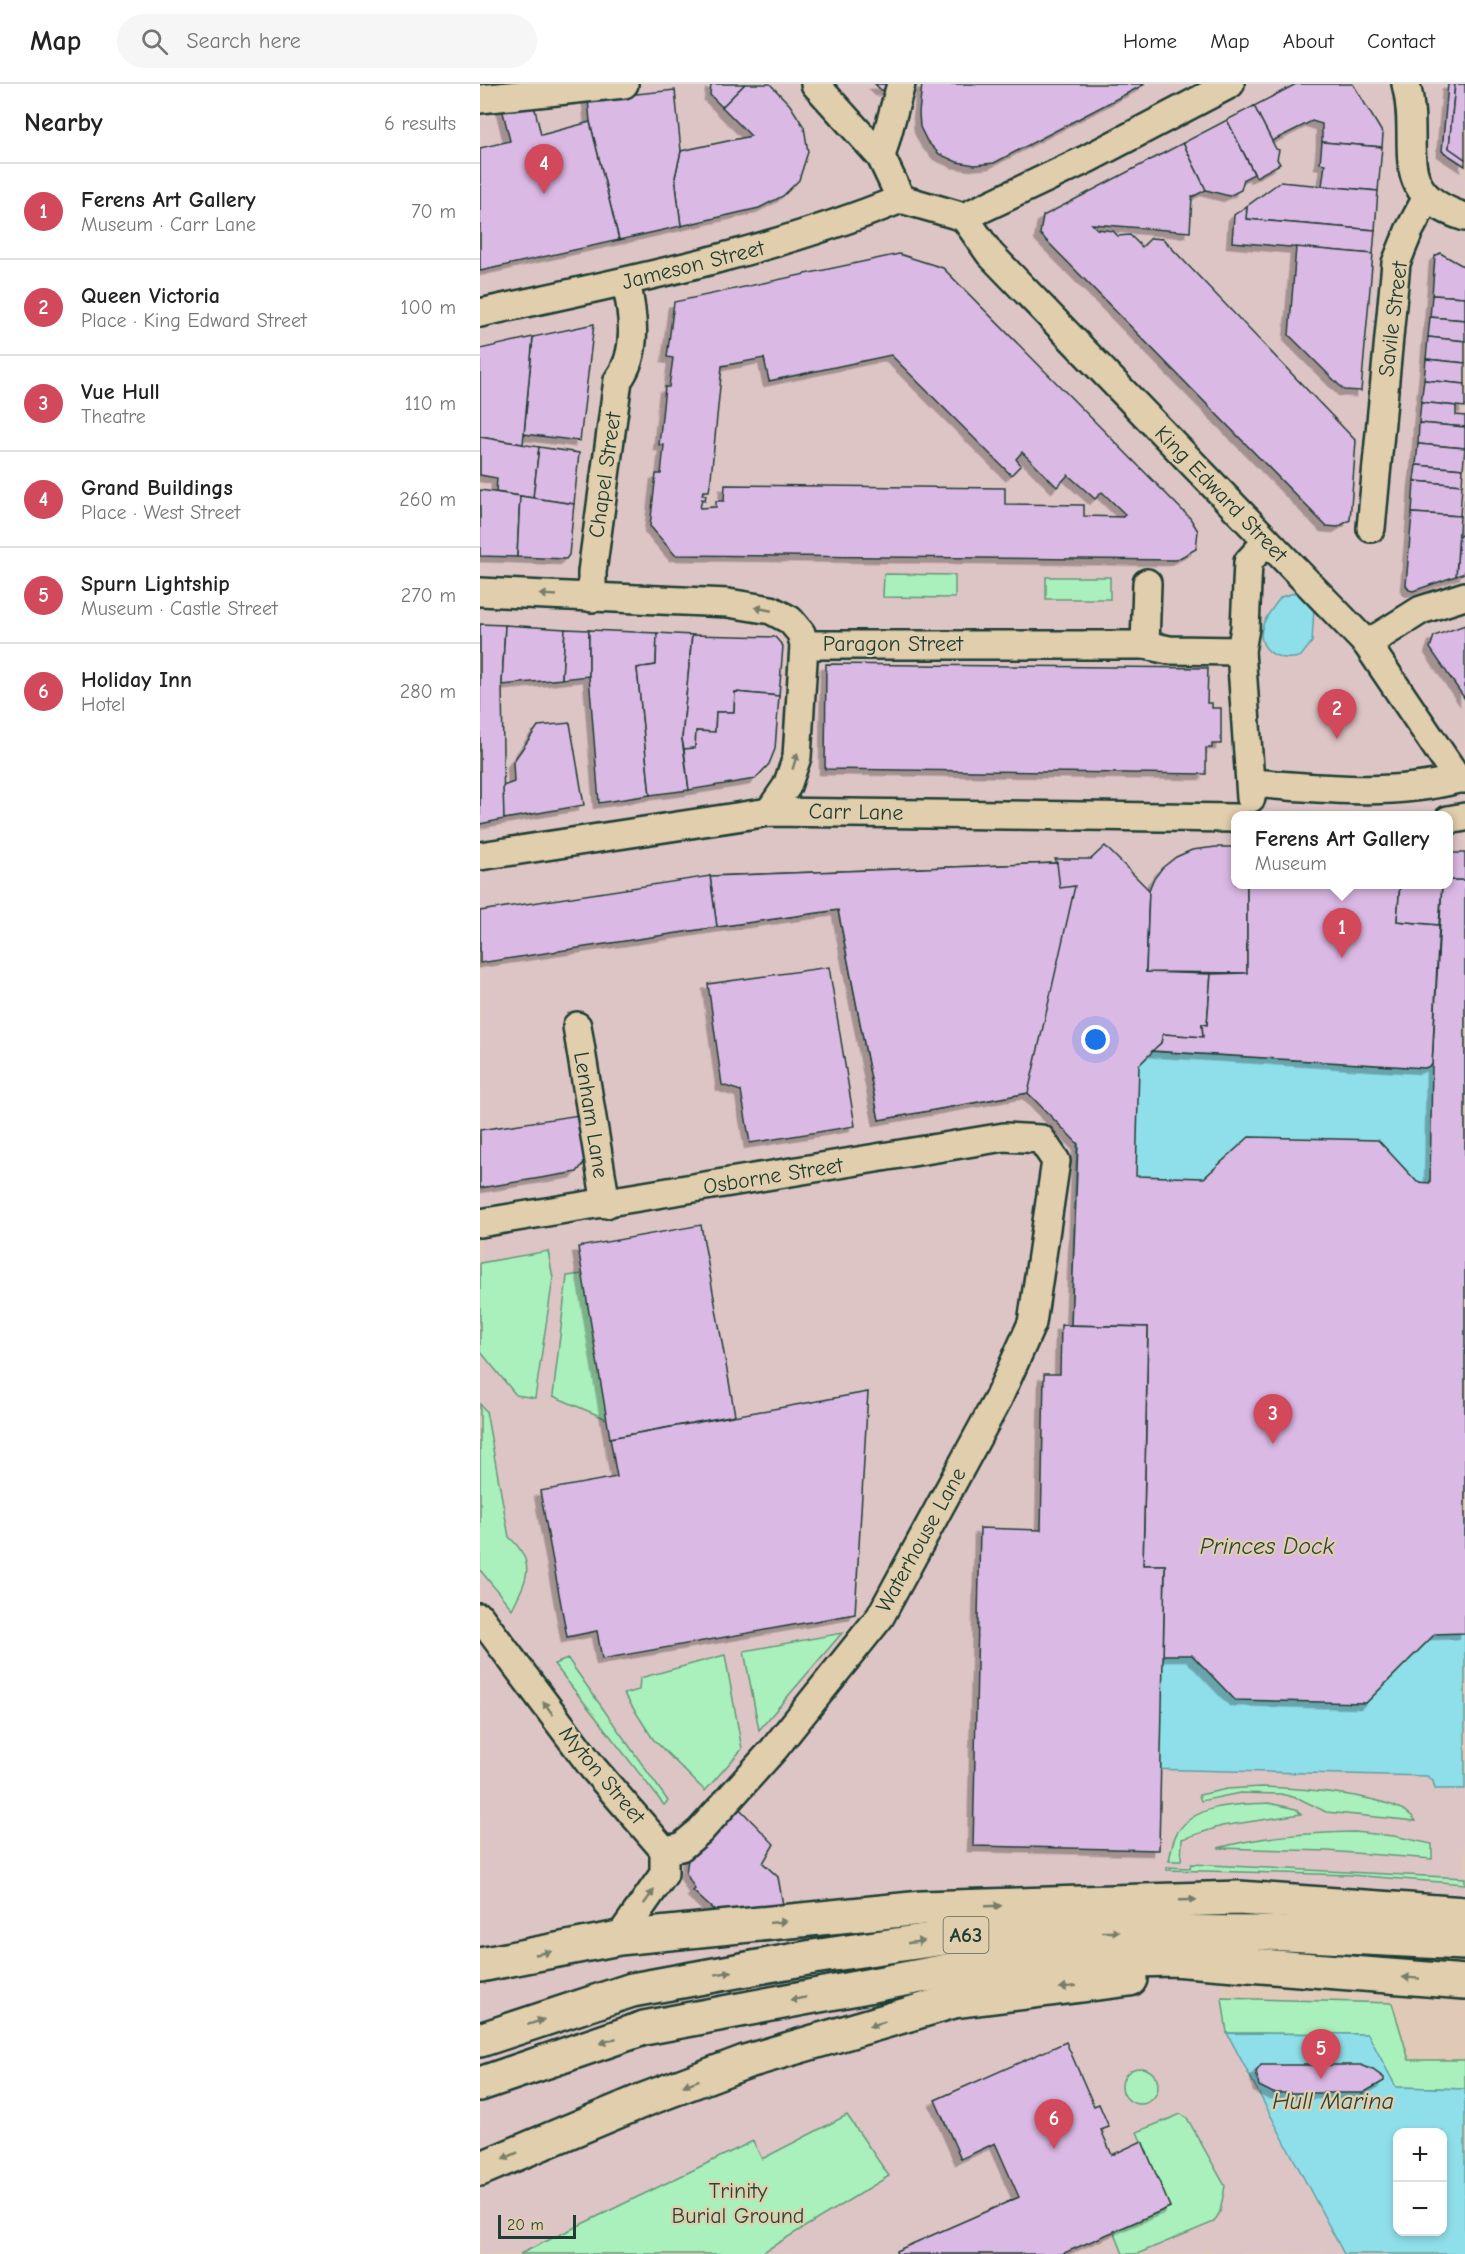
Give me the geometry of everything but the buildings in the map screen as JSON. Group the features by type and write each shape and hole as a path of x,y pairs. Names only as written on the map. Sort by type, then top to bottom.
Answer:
{"highway":[{"name":"A63","path":"483,1965 620,1938 922,1908 1227,1898 1465,1914"},
{"name":"A63","path":"480,2040 632,1990 813,1957 958,1936 1100,1932 1267,1933 1465,1943"},
{"name":"A63","path":"480,2084 644,2028 963,1968 1027,1963 1173,1959 1465,1982"},
{"path":"480,2169 644,2100 745,2062 954,2001 1153,1976 1356,1974"}],"street":[{"path":"480,99 624,84"},
{"path":"815,84 881,157 901,199 964,217 1087,159 1230,84"},
{"path":"881,157 901,84"},
{"path":"1406,84 1412,160 1418,189 1426,199 1442,210 1465,218"},
{"name":"Jameson Street","path":"480,313 626,282 784,242 901,199"},
{"name":"Savile Street","path":"1371,528 1396,263 1408,231 1426,199"},
{"name":"King Edward Street","path":"964,217 990,254 1366,644 1462,779"},
{"name":"Chapel Street","path":"592,598 592,572 618,380 628,367 630,355 633,316 626,282"},
{"path":"1246,800 1241,651 1245,628 1248,562 1266,541"},
{"path":"1145,645 1147,583"},
{"name":"Paragon Street","path":"480,592 728,603 771,610 790,620 801,633 804,645 1145,645 1169,650 1241,651"},
{"path":"1366,644 1421,610 1465,596"},
{"path":"769,812 787,786 798,757 804,645"},
{"name":"Carr Lane","path":"480,856 769,812 1246,800 1343,790 1431,786 1462,779"},
{"name":"Lenham Lane","path":"577,1026 606,1204"},
{"name":"Osborne Street","path":"480,1223 1004,1137 1041,1139 1056,1161"},
{"name":"Waterhouse Lane","path":"664,1850 681,1847 700,1831 774,1749 880,1617 998,1399 1032,1323 1056,1161"},
{"name":"Myton Street","path":"480,1617 593,1768 664,1850"},
{"path":"620,1938 664,1874 664,1850"}],"shaded area":[{"path":"480,84 1465,84 1465,1913 1229,1914 1222,1998 1227,2033 1344,2254 1215,2254 1212,2249 1196,2254 480,2254"}],"green space":[{"path":"884,574 955,575 955,598 883,597"},
{"path":"1046,577 1110,577 1110,599 1046,599"},
{"path":"548,1251 553,1278 535,1398 516,1395 480,1351 480,1263"},
{"path":"583,1274 609,1420 553,1396 567,1276"},
{"path":"480,1404 486,1411 509,1537 518,1546 526,1563 525,1580 512,1609 480,1570"},
{"path":"842,1633 759,1730 744,1651"},
{"path":"725,1655 742,1749 705,1791 653,1739 624,1694 639,1690 640,1678"},
{"path":"568,1659 668,1801 664,1805 554,1664"},
{"path":"1261,1787 1319,1791 1368,1799 1390,1804 1406,1812 1416,1821 1326,1812 1300,1799 1281,1794 1240,1793 1201,1801 1199,1795 1227,1789"},
{"path":"1268,1803 1296,1809 1301,1814 1222,1826 1182,1839 1181,1861 1169,1861 1177,1833 1195,1816 1230,1805"},
{"path":"1354,1832 1394,1836 1432,1844 1432,1859 1327,1851 1218,1848 1285,1836"},
{"path":"1191,1864 1465,1878 1465,1884 1350,1875 1167,1870 1167,1867 1190,1868"},
{"path":"1222,1998 1392,2003 1409,2060 1465,2060 1465,2089 1396,2087 1367,2034 1227,2033"},
{"path":"1140,2068 1153,2073 1158,2086 1153,2099 1140,2104 1127,2099 1122,2086 1127,2073"},
{"path":"1181,2114 1187,2118 1225,2186 1220,2212 1214,2222 1137,2254 1123,2254 1114,2231 1170,2207 1137,2132"},
{"name":"Trinity Burial Ground","path":"847,2115 889,2176 760,2254 520,2254 753,2141 762,2159"}],"water":[{"path":"1297,592 1305,595 1314,608 1312,642 1301,656 1285,658 1271,653 1266,648 1261,634 1268,615 1281,597"},
{"name":"Princes Dock","path":"1441,895 1465,896 1465,1789 1435,1789 1433,1781 1427,1776 1065,1767 1071,1325 1080,1047 1425,1068 1432,1065"},
{"name":"Hull Marina","path":"1227,2033 1368,2034 1396,2087 1465,2089 1465,2254 1344,2254"}],"place":[{"name":"Grand Buildings","path":"544,194"},
{"name":"Queen Victoria","path":"1337,739"},
{"name":"Ferens Art Gallery","path":"1342,958"},
{"name":"Vue Hull","path":"1273,1444"},
{"name":"Spurn Lightship","path":"1321,2079"},
{"name":"Holiday Inn","path":"1054,2149"}]}
